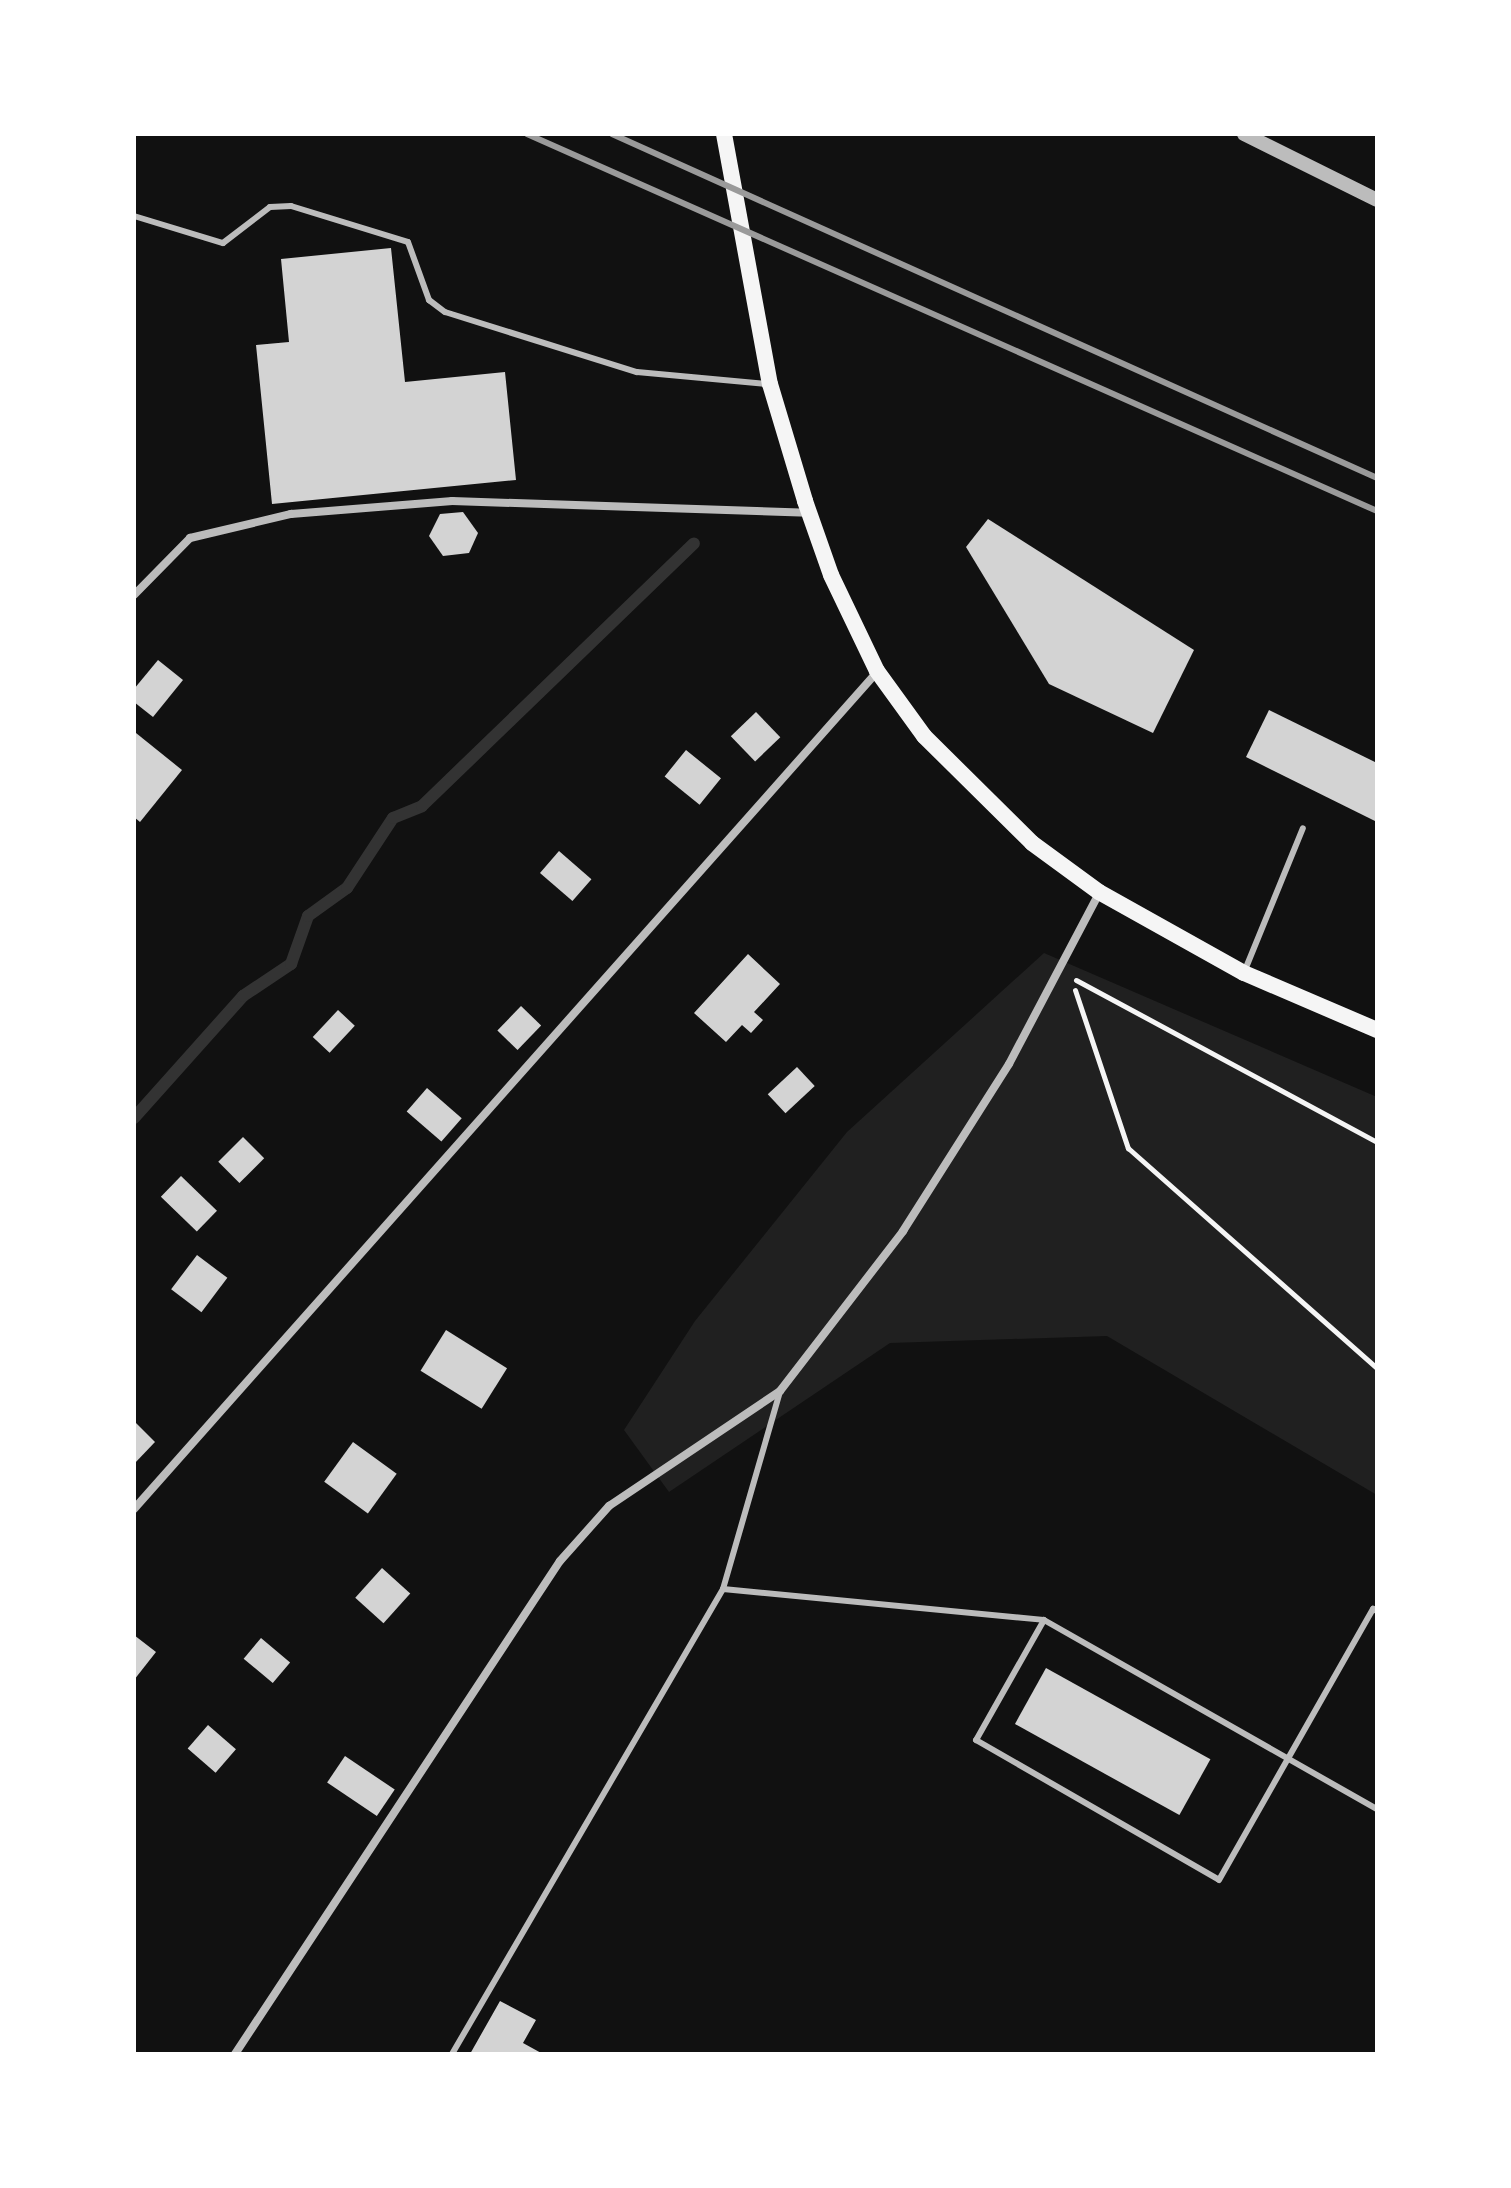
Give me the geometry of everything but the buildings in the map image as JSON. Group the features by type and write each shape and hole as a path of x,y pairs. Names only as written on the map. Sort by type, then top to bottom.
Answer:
{"main road":[{"path":"724,134 770,384 809,513 831,575 877,671 924,736 973,788 1032,843 1099,892 1244,973 1377,1030"}],"street":[{"path":"1244,134 1377,200"},
{"path":"134,595 190,538 291,514 452,501 809,513"},
{"path":"134,1509 877,671"},
{"path":"235,2054 560,1561 609,1506 780,1391 903,1231 1009,1064 1099,892"}],"lane":[{"path":"134,216 223,243 270,207 291,206 408,242 429,300 445,312 637,372 770,384"},
{"path":"1244,973 1303,828"},
{"path":"452,2054 723,1589 780,1391"},
{"path":"723,1589 1044,1620 1377,1809"},
{"path":"1044,1620 976,1740 1219,1880 1373,1609 1377,1611"}],"path":[{"path":"1377,1142 1071,978 1128,1148 1377,1368"}],"shaded area":[{"path":"1044,953 1377,1097 1377,1495 1107,1336 890,1343 669,1492 624,1430 695,1321 847,1132"}],"waterway":[{"path":"134,1118 243,996 291,964 308,916 347,888 393,818 422,806 694,543"}],"railway":[{"path":"527,134 1377,511"},
{"path":"612,134 1377,478"}]}
